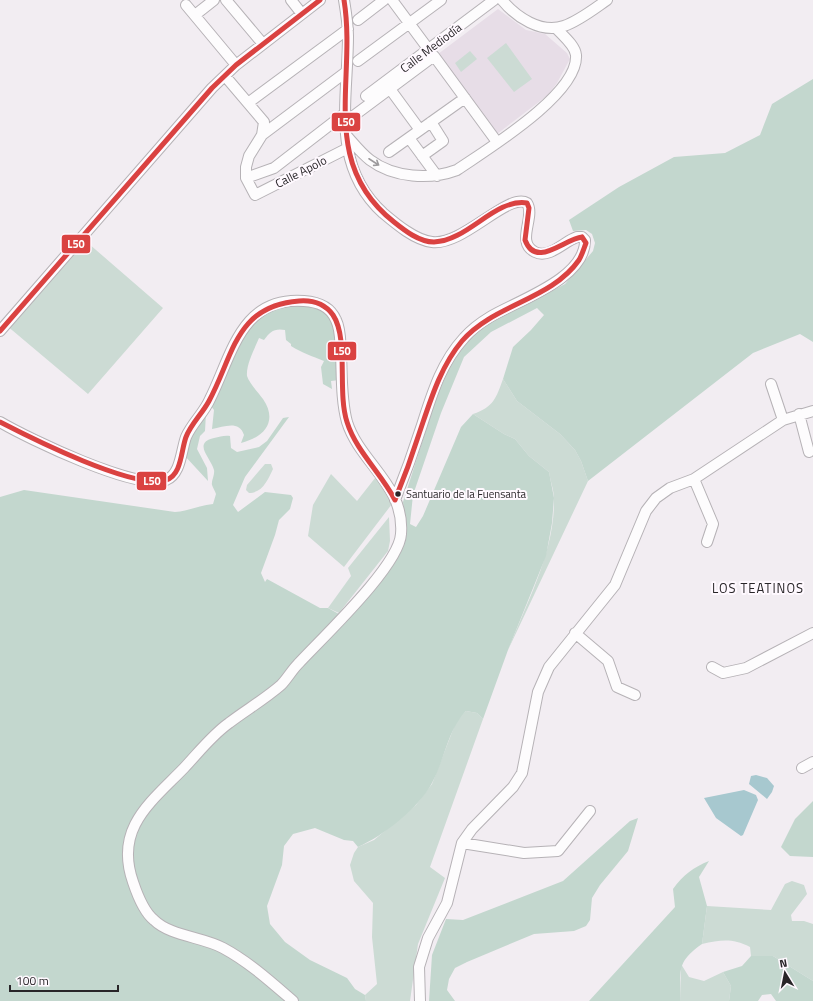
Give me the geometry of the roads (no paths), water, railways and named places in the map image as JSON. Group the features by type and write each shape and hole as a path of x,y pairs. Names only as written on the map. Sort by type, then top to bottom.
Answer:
{"street":[{"path":"195,15 214,0"},
{"path":"226,0 263,44"},
{"path":"291,0 302,14"},
{"path":"0,331 200,101 236,65 320,0"},
{"path":"344,0 348,29 344,119 348,148 361,187 376,206 394,221 426,240 441,242 456,238 509,204 520,200 526,203 529,208 526,240 528,246 535,252 550,252 578,237 582,237 585,240 585,247 578,259 556,283 489,317 471,331 453,351 435,385 396,500"},
{"path":"358,20 384,0"},
{"path":"392,0 429,50"},
{"path":"358,61 441,0"},
{"name":"Calle Mediodía","path":"366,96 494,0"},
{"path":"502,0 526,22 556,28 572,22 607,0"},
{"path":"186,5 236,65"},
{"path":"346,135 370,160 390,170 421,176 437,176 457,170 552,100 562,89 574,65 575,52 556,28"},
{"path":"248,103 348,29"},
{"path":"346,72 262,135 249,156 246,168 246,178 274,168 390,89 434,56 497,142"},
{"path":"225,76 264,122 262,135"},
{"path":"390,89 420,130"},
{"path":"389,152 465,98"},
{"path":"422,156 443,140 431,122"},
{"path":"409,138 437,176"},
{"name":"Calle Apolo","path":"246,178 255,195 348,148"},
{"path":"0,422 97,467 146,480 161,482 174,474 188,433 209,401 229,355 245,326 256,314 268,307 283,302 301,301 324,306 336,320 340,335 345,412 350,431 385,480 396,500 401,520 400,541 395,553 377,578 292,670 282,684 214,736 171,782 146,806 134,826 129,842 127,861 136,892 153,920 164,927 207,940 230,952 250,966 293,1001"},
{"path":"771,384 783,420"},
{"path":"420,1001 419,967 428,938 447,903 462,843 472,829 513,786 522,773 538,692 549,667 615,585 646,511 656,498 670,488 694,479 783,420 813,411"},
{"path":"799,414 809,452"},
{"path":"694,479 713,524 707,542"},
{"path":"575,633 608,661 617,687 635,695"},
{"path":"712,667 723,673 746,668 813,633"},
{"path":"802,768 813,762"},
{"path":"462,843 524,853 558,851 590,812"}],"water":[{"path":"756,775 767,778 774,786 767,799 749,784 751,776"},
{"path":"744,790 756,795 758,800 743,835 741,836 716,818 704,798"}],"place":[{"name":"Santuario de la Fuensanta","path":"398,494"}],"district":[{"name":"LOS TEATINOS","path":"758,588"}]}
